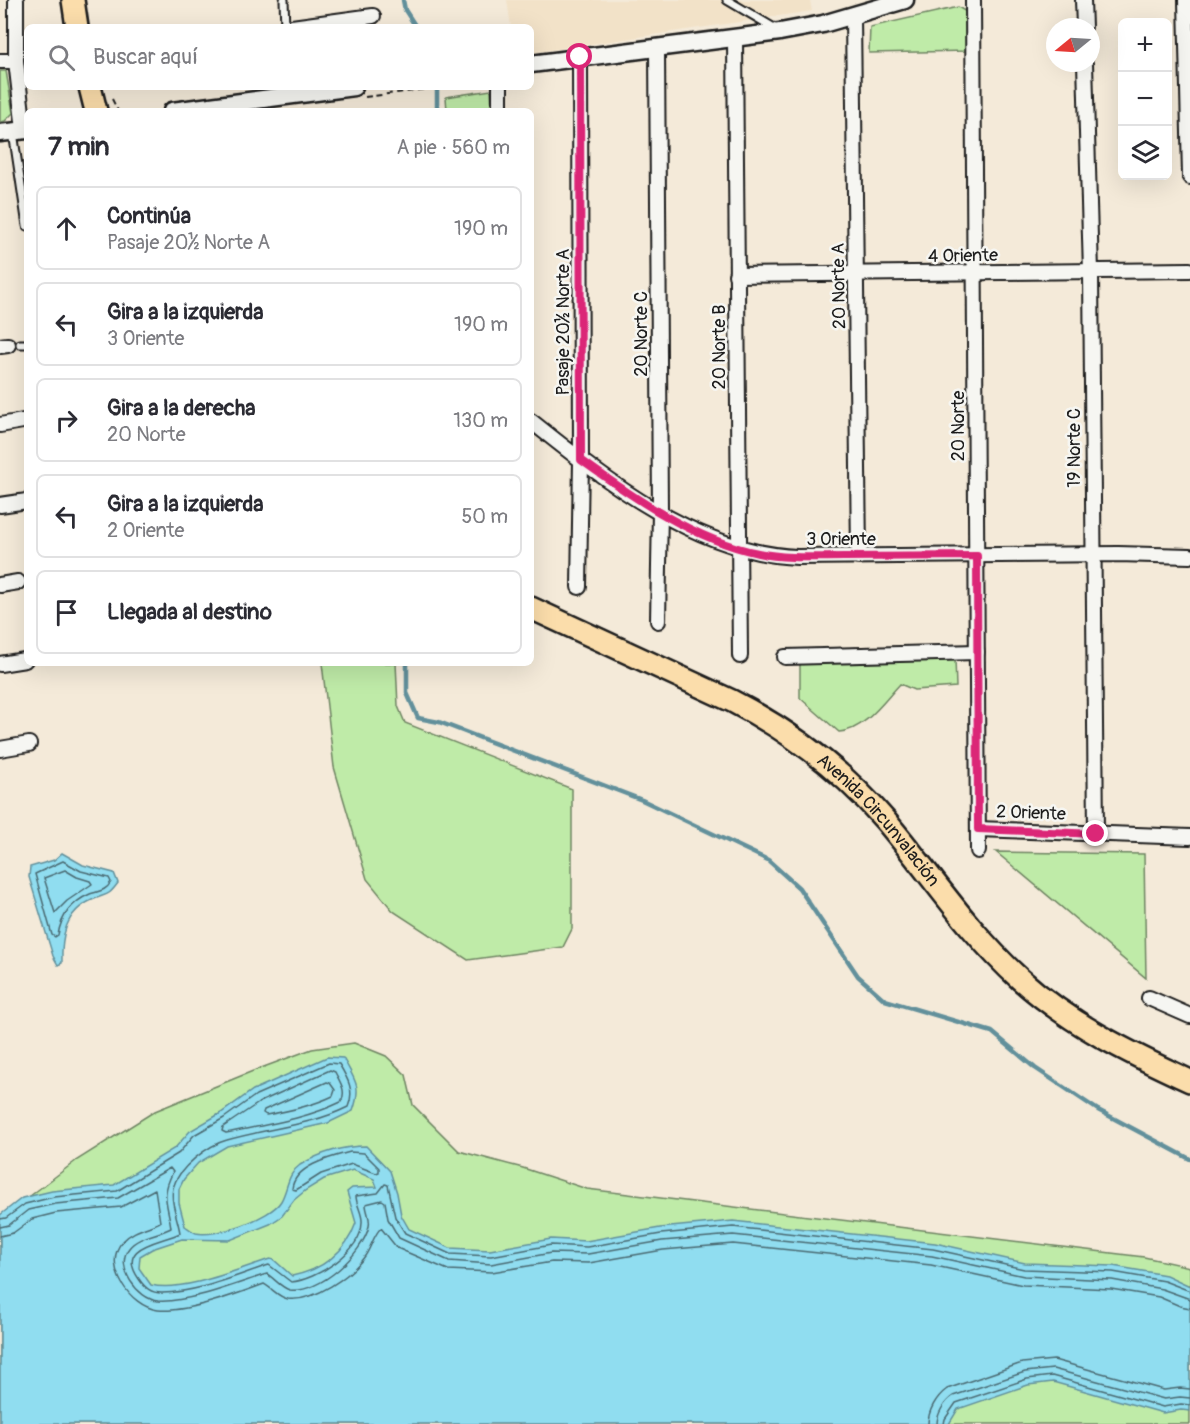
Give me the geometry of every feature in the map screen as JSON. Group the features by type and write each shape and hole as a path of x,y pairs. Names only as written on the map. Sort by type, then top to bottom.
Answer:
{"main road":[{"path":"73,0 77,24"},
{"path":"91,90 95,108"},
{"name":"Avenida Circunvalación","path":"534,609 732,701 759,715 797,740 840,774 885,819 972,930 1020,979 1060,1011 1098,1036 1138,1058 1190,1081"}],"street":[{"path":"16,0 16,131"},
{"path":"534,64 780,32 823,24 905,0"},
{"name":"20 Norte","path":"973,0 978,851"},
{"path":"1083,0 1084,18"},
{"path":"1186,0 1190,177"},
{"name":"20 Norte A","path":"853,15 859,557"},
{"path":"329,24 373,16"},
{"name":"20 Norte B","path":"735,38 740,656"},
{"name":"20 Norte C","path":"657,48 660,511 658,621"},
{"name":"Pasaje 20½ Norte A","path":"579,587 580,57"},
{"path":"0,61 16,61"},
{"name":"19 Norte C","path":"1085,72 1091,272 1096,834"},
{"path":"193,108 318,90"},
{"path":"500,90 500,108"},
{"name":"4 Oriente","path":"736,275 1190,270"},
{"path":"0,425 23,422"},
{"name":"3 Oriente","path":"534,423 627,492 688,527 738,548 777,556 1093,554 1190,556"},
{"path":"0,505 24,501"},
{"path":"0,585 18,582"},
{"path":"785,657 977,652"},
{"path":"0,664 24,660"},
{"path":"0,746 28,744"},
{"name":"2 Oriente","path":"978,829 1190,837"},
{"path":"1149,998 1190,1016"}],"lane":[{"path":"284,0 285,24"},
{"path":"727,0 780,32"},
{"path":"16,131 24,200"}],"shaded area":[{"path":"507,0 810,0 812,11 534,53 534,24 511,24"}],"green space":[{"path":"958,7 968,13 967,51 869,53 870,27"},
{"path":"0,71 6,71 13,113 5,121 0,122"},
{"path":"491,90 492,108 447,108 446,97"},
{"path":"955,659 956,687 914,690 900,684 873,714 848,730 839,732 800,698 800,663"},
{"path":"322,666 396,666 398,706 405,723 572,789 572,929 563,947 468,960 393,911 367,879 334,767"},
{"path":"996,852 1144,854 1146,978"},
{"path":"354,1043 386,1056 406,1075 413,1105 459,1151 523,1168 587,1189 1144,1257 1190,1267 1190,1424 0,1424 0,1219 77,1160 155,1111 312,1049"}],"water":[{"path":"62,853 83,865 114,873 118,883 109,893 83,905 70,918 62,944 62,963 58,965 53,956 29,877 30,867 54,860"},
{"path":"327,1057 343,1058 356,1083 357,1095 353,1111 328,1123 227,1146 198,1163 184,1179 179,1189 179,1203 185,1226 196,1233 205,1234 229,1230 255,1220 281,1201 290,1177 300,1165 332,1151 366,1146 390,1171 401,1215 409,1229 450,1248 490,1250 551,1239 586,1241 660,1228 733,1221 935,1243 1025,1263 1113,1266 1166,1275 1190,1286 1190,1411 1163,1413 1053,1382 1028,1385 958,1409 949,1424 0,1424 0,1215 22,1198 52,1191 114,1185 175,1148 190,1131 221,1113 253,1090","holes":["353,1170 374,1179 377,1187 352,1188 347,1192 356,1223 346,1243 332,1258 303,1273 292,1276 270,1259 210,1279 164,1287 151,1285 139,1268 140,1256 152,1249 182,1239 230,1240 270,1224 282,1216 294,1200 324,1179"]}],"waterway":[{"path":"403,0 405,10 414,24"},
{"path":"437,90 437,108"},
{"path":"407,666 407,693 418,718 439,722 642,800 768,860 799,888 858,976 885,1000 992,1032 1035,1068 1098,1110 1190,1159"}],"route":[{"path":"580,57 581,460 636,497 688,527 738,548 758,553 797,557 977,556 978,829 1096,834"}]}
